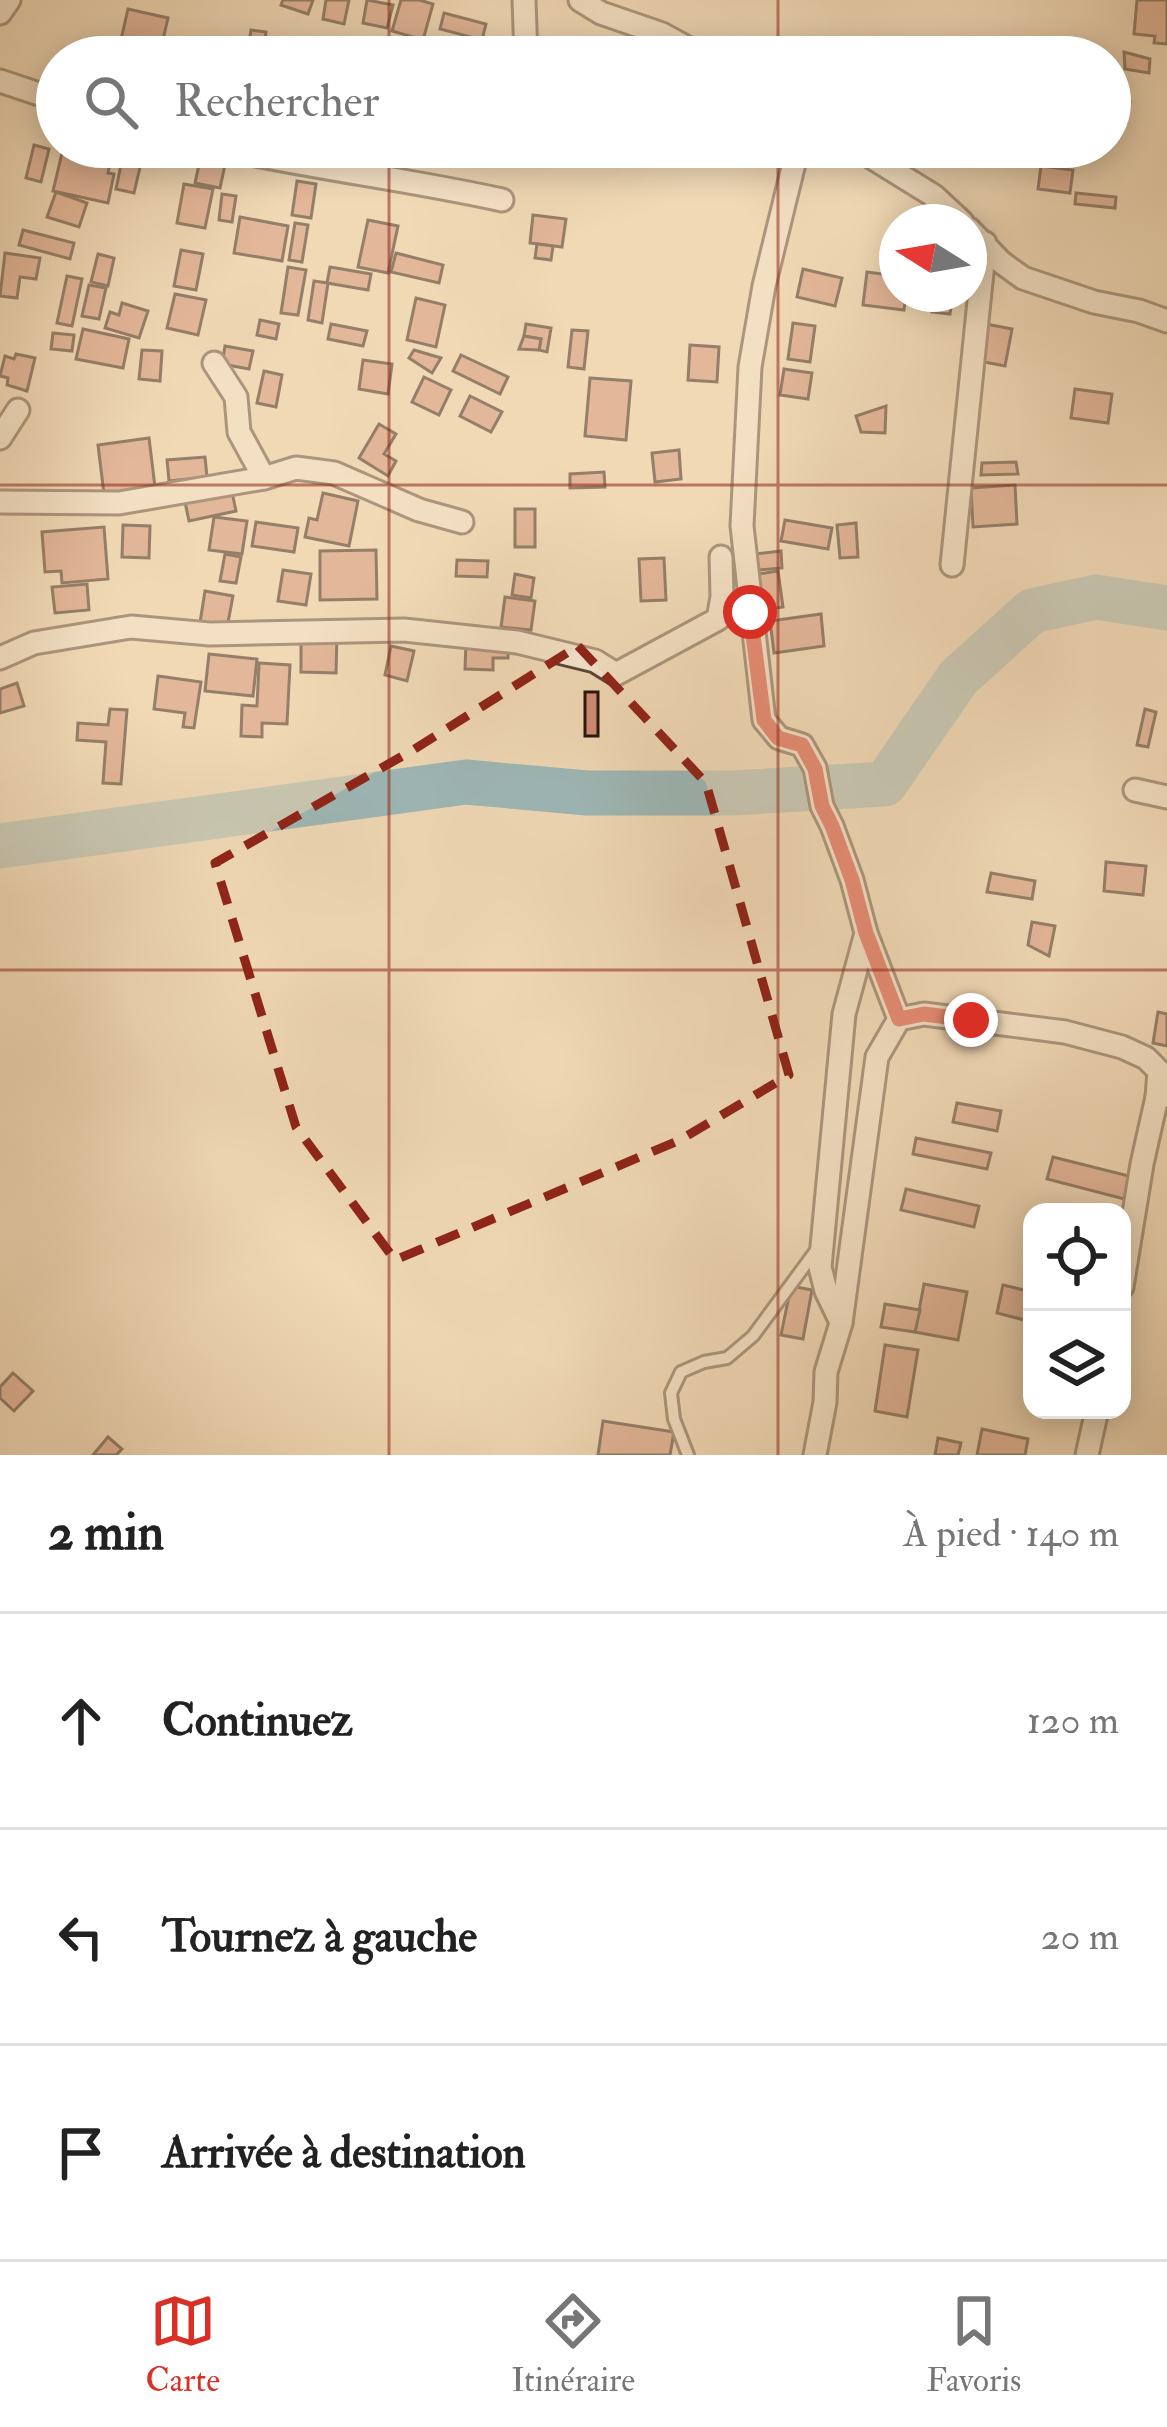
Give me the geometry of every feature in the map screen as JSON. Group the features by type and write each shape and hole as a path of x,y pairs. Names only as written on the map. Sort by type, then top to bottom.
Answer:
{"street":[{"path":"0,13 9,0"},
{"path":"524,0 525,36"},
{"path":"580,0 601,14 666,36"},
{"path":"0,81 36,93"},
{"path":"329,168 502,200"},
{"path":"793,168 750,367 742,526 764,720 778,738 802,745 815,769 822,806 899,1019"},
{"path":"889,168 943,204"},
{"path":"987,247 1023,278 1167,321"},
{"path":"952,565 971,312"},
{"path":"214,363 236,397 239,432 264,478"},
{"path":"0,438 17,410"},
{"path":"0,502 119,503 264,478 296,468 334,473 419,510 462,522"},
{"path":"0,658 34,643 131,627 210,634 404,630 518,642 595,662 616,674 718,619 721,557"},
{"path":"1136,790 1167,797"},
{"path":"841,1323 820,1267 844,1014 866,933"},
{"path":"815,1455 826,1372 841,1323 877,1057 899,1019 924,1014 1065,1032 1146,1058 1159,1071 1162,1096 1142,1164 1131,1232"},
{"path":"1087,1455 1095,1419"}],"lane":[{"path":"688,1455 674,1419 671,1393 681,1372 727,1358 752,1336 823,1240"}],"highlighted area":[{"path":"578,646 706,783 789,1075 680,1140 395,1260 296,1127 215,863 413,750"}],"building":[{"path":"283,0 313,0 308,14 281,5"},
{"path":"326,0 349,0 344,24 323,19"},
{"path":"367,0 393,5 387,28 363,23"},
{"path":"401,0 433,4 424,36 392,31"},
{"path":"1137,0 1167,0 1167,44 1154,43 1155,36 1134,34"},
{"path":"128,9 168,18 164,36 122,36"},
{"path":"444,13 486,24 483,36 440,29"},
{"path":"1131,54 1150,59 1149,73 1131,70"},
{"path":"36,146 36,168 44,168 41,182 26,178"},
{"path":"58,168 109,168 108,173 114,174 108,203 53,191"},
{"path":"120,168 140,168 134,193 116,189"},
{"path":"198,168 224,168 220,188 195,183"},
{"path":"1041,168 1073,170 1070,193 1038,189"},
{"path":"297,181 316,184 311,218 292,215"},
{"path":"184,184 213,189 205,228 177,223"},
{"path":"56,192 87,203 79,227 47,217"},
{"path":"1076,193 1116,197 1115,208 1075,204"},
{"path":"222,194 236,196 232,222 219,220"},
{"path":"533,215 566,219 562,247 530,243"},
{"path":"240,217 288,226 282,261 234,253"},
{"path":"368,220 398,226 388,273 358,267"},
{"path":"295,223 308,225 302,262 289,260"},
{"path":"23,230 74,243 70,259 19,245"},
{"path":"537,244 553,246 551,260 535,258"},
{"path":"181,250 203,254 196,290 174,286"},
{"path":"5,253 40,258 36,279 20,277 17,298 0,296"},
{"path":"396,253 443,265 439,283 391,272"},
{"path":"98,254 114,258 108,286 91,282"},
{"path":"288,267 306,270 298,315 281,313"},
{"path":"330,267 371,274 368,290 327,283"},
{"path":"803,269 842,278 835,306 797,297"},
{"path":"867,272 879,274 879,307 863,305"},
{"path":"67,276 82,279 72,326 57,323"},
{"path":"314,281 328,283 322,323 308,320"},
{"path":"89,285 106,288 99,319 82,316"},
{"path":"175,294 206,300 198,335 167,328"},
{"path":"416,298 445,305 436,347 407,340"},
{"path":"122,303 148,311 139,338 105,328 110,312 119,315"},
{"path":"260,320 279,324 276,339 257,335"},
{"path":"793,323 815,326 810,362 788,359"},
{"path":"981,323 1012,329 1005,366 974,360"},
{"path":"331,324 367,331 363,346 328,339"},
{"path":"526,324 551,328 547,352 539,350 541,339 524,336"},
{"path":"83,329 129,339 123,368 76,359"},
{"path":"572,330 588,331 584,369 568,367"},
{"path":"53,333 74,335 72,351 51,349"},
{"path":"524,336 541,339 539,350 519,349"},
{"path":"690,345 719,347 717,382 688,380"},
{"path":"225,346 253,351 249,369 222,364"},
{"path":"142,350 162,351 160,381 139,379"},
{"path":"414,350 441,358 432,373 409,358"},
{"path":"16,354 35,358 27,391 7,385 8,378 0,376 5,356 14,359"},
{"path":"461,355 508,377 500,394 453,371"},
{"path":"363,360 392,364 388,394 359,389"},
{"path":"784,369 812,373 808,399 780,395"},
{"path":"264,371 282,375 276,407 257,403"},
{"path":"424,377 451,390 439,415 412,402"},
{"path":"590,378 631,381 626,440 585,436"},
{"path":"1075,389 1112,394 1108,423 1071,418"},
{"path":"470,396 502,412 491,432 460,416"},
{"path":"886,406 885,433 861,432 856,416"},
{"path":"379,424 396,434 384,454 396,461 388,476 359,458"},
{"path":"149,438 155,487 104,494 98,445"},
{"path":"679,450 681,479 655,482 652,453"},
{"path":"205,457 207,477 169,481 167,460"},
{"path":"1016,462 1018,474 981,475 982,463"},
{"path":"604,472 605,487 570,488 570,474"},
{"path":"1015,485 1017,524 973,527 971,488"},
{"path":"232,492 236,511 189,521 185,502"},
{"path":"323,493 358,501 349,546 305,537 309,518 317,520"},
{"path":"515,509 535,509 535,547 515,547"},
{"path":"214,517 247,521 242,554 209,550"},
{"path":"785,520 832,528 828,549 781,541"},
{"path":"256,522 298,528 294,552 252,546"},
{"path":"856,523 858,557 840,558 837,525"},
{"path":"123,525 150,526 149,558 122,557"},
{"path":"104,527 108,579 62,583 61,571 45,572 42,532"},
{"path":"376,550 377,599 320,600 320,551"},
{"path":"781,551 782,568 747,571 746,555"},
{"path":"225,554 241,557 236,583 220,581"},
{"path":"664,558 666,600 641,601 639,559"},
{"path":"457,560 488,561 487,577 456,576"},
{"path":"283,570 311,574 306,605 278,601"},
{"path":"778,571 783,607 763,610 758,574"},
{"path":"515,574 534,578 531,598 512,595"},
{"path":"87,584 89,610 55,613 52,587"},
{"path":"205,591 233,596 226,633 199,629"},
{"path":"505,597 535,601 531,630 501,627"},
{"path":"821,614 824,646 774,653 770,621"},
{"path":"301,634 337,634 336,673 301,672"},
{"path":"466,642 508,642 508,658 493,658 493,670 465,669"},
{"path":"391,646 414,651 407,681 385,675"},
{"path":"209,654 257,659 253,696 205,691"},
{"path":"259,663 290,665 287,724 262,723 262,737 241,736 242,705 257,706"},
{"path":"158,676 201,682 194,728 183,727 185,713 154,709"},
{"path":"17,683 24,706 0,713 0,689"},
{"path":"585,692 598,692 598,736 585,736"},
{"path":"110,709 127,710 121,784 103,783 106,742 77,740 78,723 108,725"},
{"path":"1145,709 1156,712 1148,747 1137,745"},
{"path":"1106,862 1146,866 1143,895 1104,891"},
{"path":"991,873 1035,881 1032,899 987,892"},
{"path":"1032,922 1055,926 1049,956 1028,945"},
{"path":"1158,1012 1167,1014 1167,1046 1153,1043"},
{"path":"957,1103 1001,1111 997,1131 953,1122"},
{"path":"916,1138 991,1153 987,1169 913,1154"},
{"path":"1053,1157 1133,1177 1128,1200 1047,1179"},
{"path":"906,1189 979,1206 974,1227 901,1210"},
{"path":"924,1284 967,1292 958,1340 915,1332"},
{"path":"1003,1285 1023,1290 1023,1320 997,1313"},
{"path":"791,1286 812,1290 803,1339 781,1335"},
{"path":"885,1304 920,1310 915,1332 881,1327"},
{"path":"885,1345 918,1350 907,1417 875,1411"},
{"path":"13,1373 33,1391 14,1411 0,1398 0,1387"},
{"path":"603,1421 674,1432 670,1455 598,1455"},
{"path":"982,1429 1028,1439 1025,1455 977,1455"},
{"path":"108,1437 122,1449 116,1455 93,1455"},
{"path":"938,1438 961,1443 958,1455 935,1455"}],"waterway":[{"path":"0,846 466,782 587,793 734,793 885,784 958,678 1032,611 1096,597 1167,608"}],"route":[{"path":"750,612 764,720 778,738 802,745 815,769 822,806 899,1019 924,1014 971,1020"}]}
